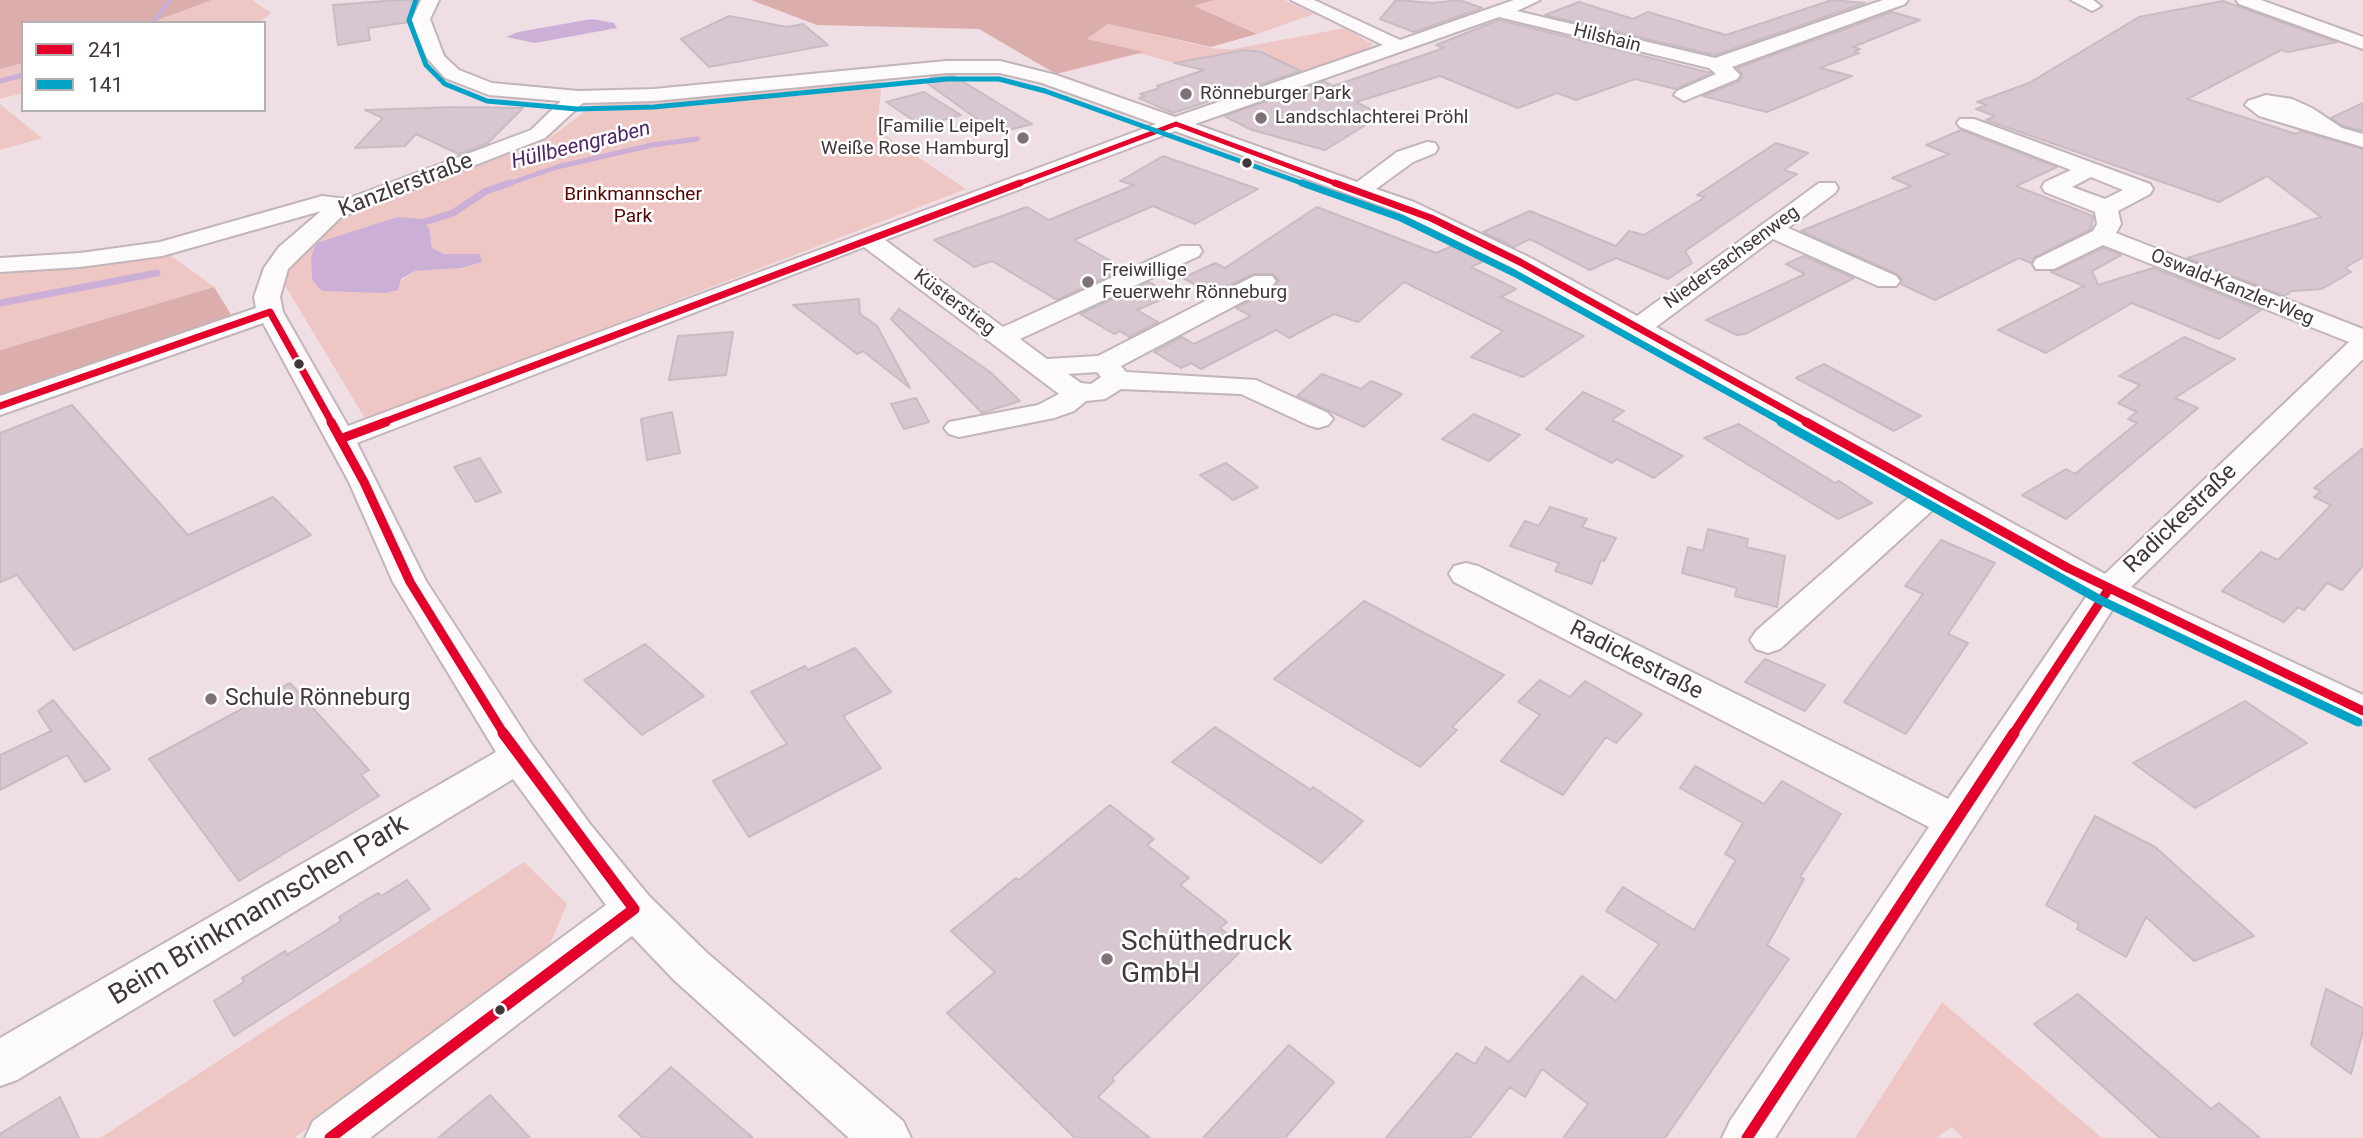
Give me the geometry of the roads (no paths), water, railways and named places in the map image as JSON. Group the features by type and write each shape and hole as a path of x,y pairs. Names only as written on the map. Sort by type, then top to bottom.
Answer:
{"street":[{"path":"430,0 422,12 423,29 436,58 452,74 502,92 578,97 719,90 946,67 1000,67 1030,73 1360,190 1431,218 1520,262 2108,590 2363,711"},
{"path":"1300,0 1399,46"},
{"path":"340,439 867,238 1176,124 1531,0"},
{"name":"Hilshain","path":"1500,12 1715,64 1727,63 1899,0"},
{"path":"2245,0 2363,43"},
{"path":"1684,95 1730,75 1715,64"},
{"name":"Kanzlerstraße","path":"270,312 267,297 269,285 288,252 322,220 349,204 502,150 538,134 578,97"},
{"path":"1967,123 2142,189 2106,208 2053,187 2089,170"},
{"path":"2334,132 2363,141"},
{"path":"1360,190 1405,157 1427,148"},
{"name":"Niedersachsenweg","path":"1636,329 1827,188"},
{"path":"0,265 80,260 162,248 322,203 349,204"},
{"path":"2045,264 2102,236 2109,224 2106,208"},
{"path":"1771,229 1887,281"},
{"name":"Oswald-Kanzler-Weg","path":"2102,236 2363,338"},
{"name":"Küsterstieg","path":"867,238 1041,368 1079,392"},
{"path":"1001,338 1190,251"},
{"path":"959,428 1044,412 1064,405 1079,392 1095,393 1109,373 1263,281"},
{"path":"0,406 270,312 365,482 410,582 519,757 634,909 690,966 869,1133"},
{"name":"Radickestraße","path":"1747,1138 2108,590 2363,344"},
{"path":"1041,368 1109,373"},
{"path":"1768,640 1933,493"},
{"name":"Radickestraße","path":"1466,574 1957,822"},
{"name":"Beim Brinkmannschen Park","path":"0,1064 519,757"},
{"path":"330,1138 634,909"}],"lane":[{"path":"1109,373 1246,386 1318,419"}],"waterway":[{"path":"154,21 170,0"},
{"path":"0,81 21,76"},
{"name":"Hüllbeengraben","path":"505,185 557,167 652,145 697,139"},
{"name":"Hüllbeengraben","path":"412,226 453,213 486,191 510,183"},
{"name":"Hüllbeengraben","path":"0,303 157,273"}],"place":[{"name":"Rönneburger Park","path":"1186,94"},
{"name":"Landschlachterei Pröhl","path":"1261,118"},
{"name":"[Familie Leipelt, Weiße Rose Hamburg]","path":"1023,138"},
{"name":"Freiwillige Feuerwehr Rönneburg","path":"1088,282"},
{"name":"Schule Rönneburg","path":"211,699"},
{"name":"Schüthedruck GmbH","path":"1107,959"}],"park label":[{"name":"Brinkmannscher Park","path":"633,206"}]}
